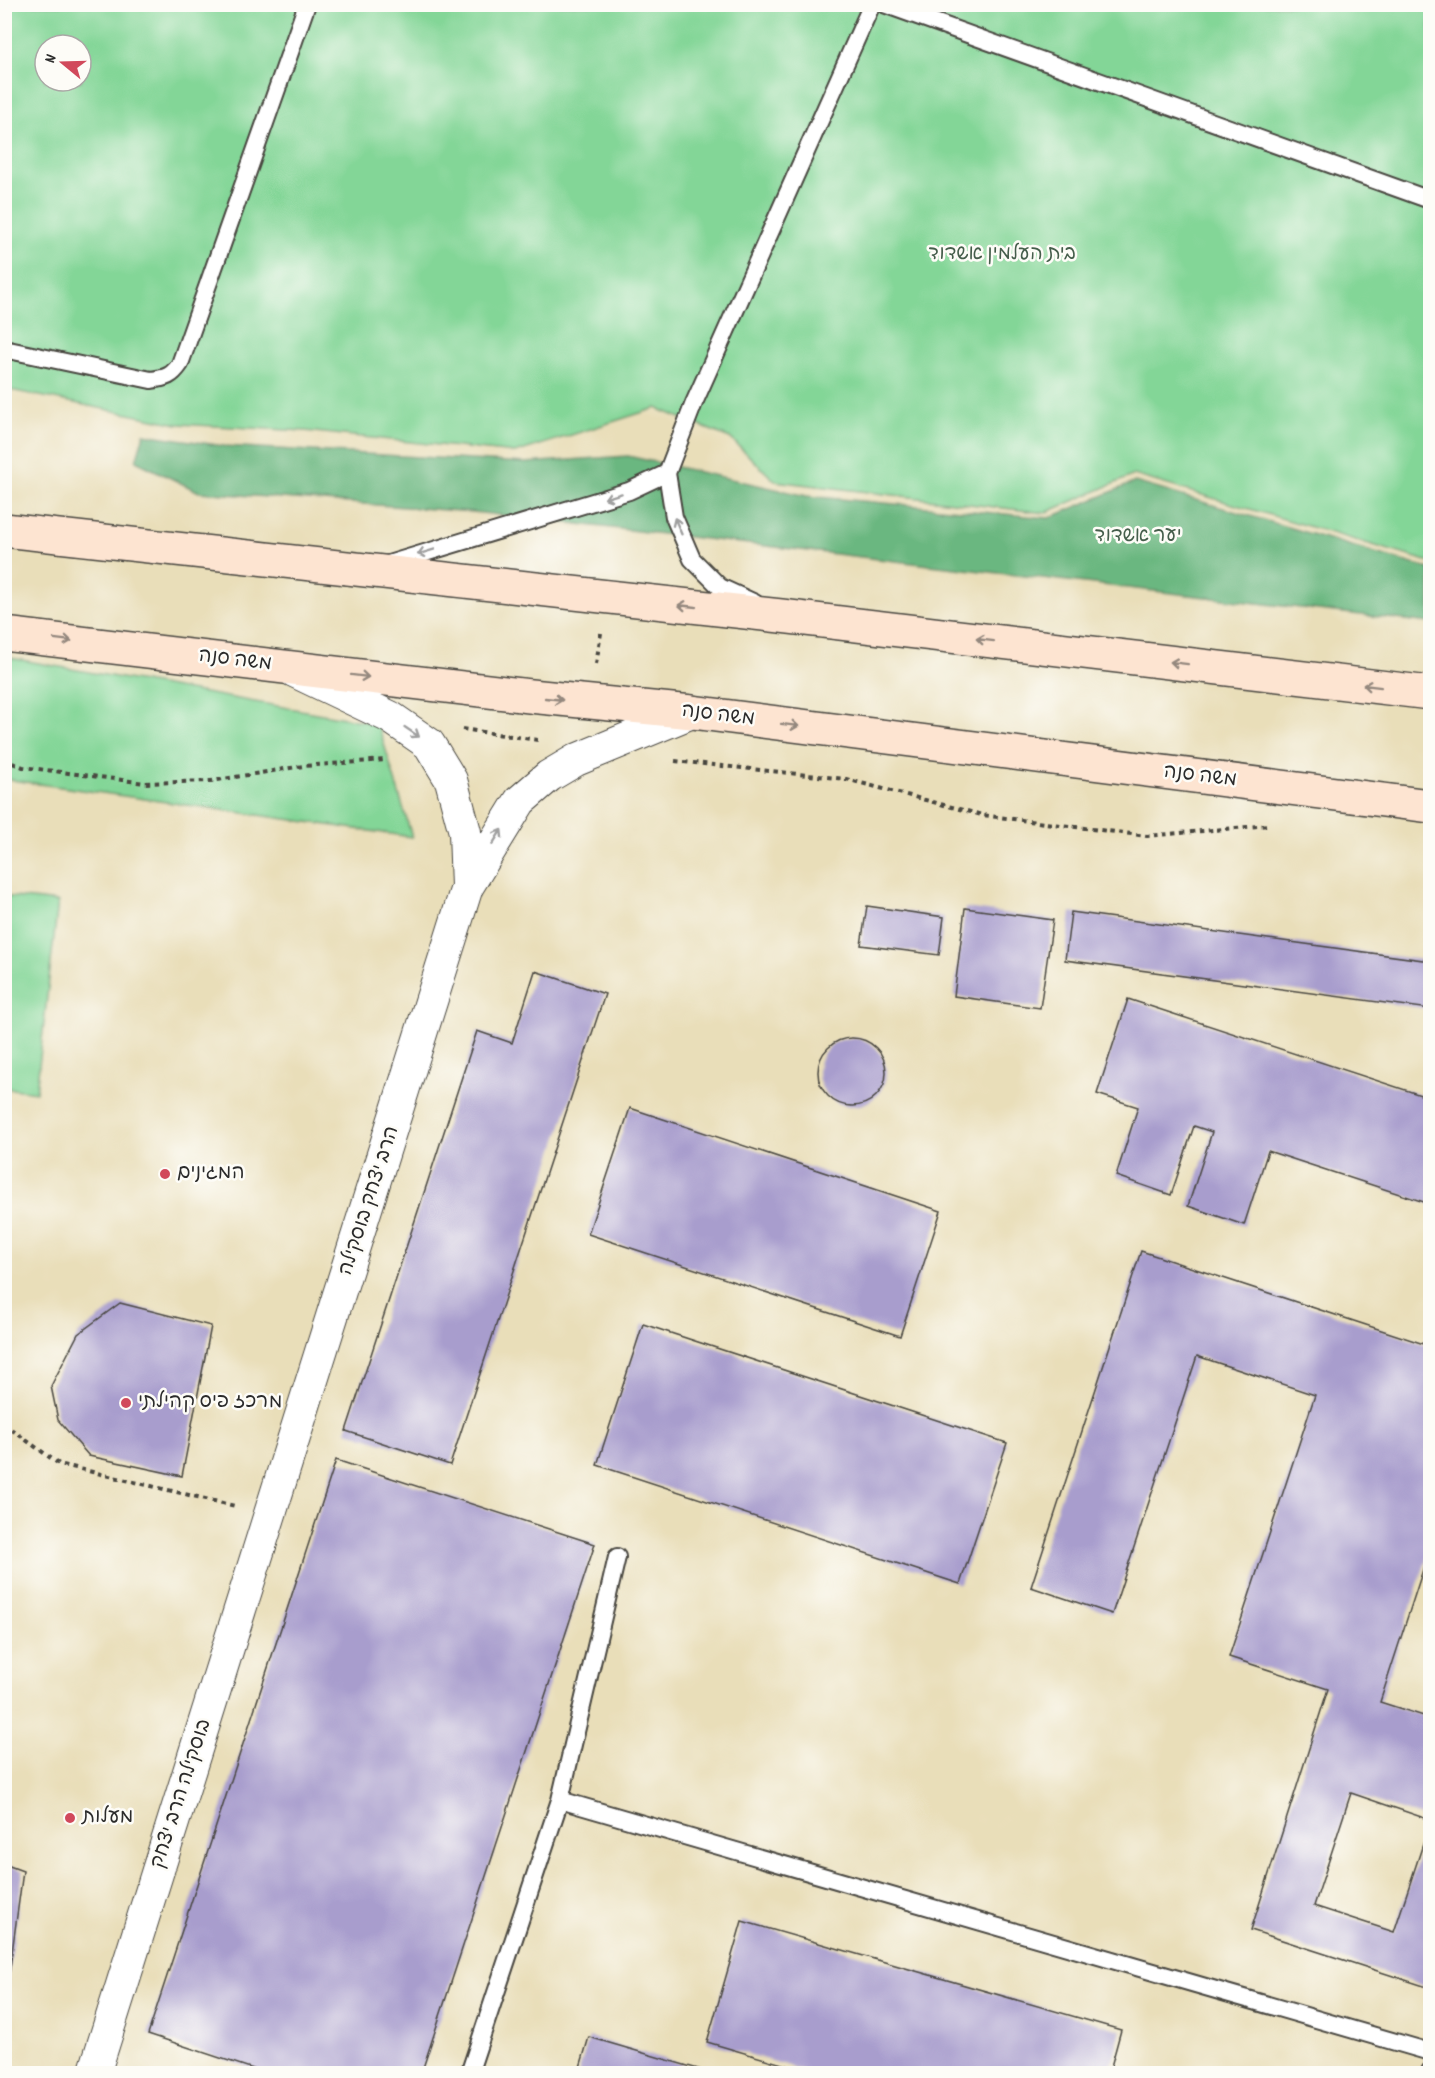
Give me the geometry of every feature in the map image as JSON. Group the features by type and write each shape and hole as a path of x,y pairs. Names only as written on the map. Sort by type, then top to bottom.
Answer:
{"main road":[{"path":"4,530 781,616 1431,693"},
{"name":"משה סנה","path":"4,634 591,703 692,712 1431,806"}],"street":[{"name":"הרב יצחק בוסקילה","path":"285,667 390,717 429,744 451,780 465,831 467,887"},
{"name":"הרב יצחק בוסקילה","path":"270,1515 467,887 520,801 549,776 576,760 692,712"},
{"name":"בוסקילה הרב יצחק","path":"94,2073 270,1515"}],"lane":[{"path":"4,349 151,380 174,374 180,364 308,4"},
{"path":"781,616 720,587 692,559 674,518 667,473 694,403 872,4"},
{"path":"884,4 1431,200"},
{"path":"366,571 629,491 667,473"},
{"path":"469,2073 560,1800 617,1557"},
{"path":"560,1800 1431,2052"}],"path":[{"path":"591,703 606,597"},
{"path":"4,760 23,767 145,783 211,781 303,766 411,759 450,727 567,744 576,760"},
{"path":"668,760 846,779 982,815 1147,836 1271,825"},
{"path":"4,1424 59,1464 270,1515"}],"green space":[{"name":"בית העלמין אשדוד","path":"4,5 1430,5 1430,562 1134,475 1045,513 775,481 730,438 656,408 515,453 305,431 178,424 5,389"},
{"name":"יער אשדוד","path":"144,434 224,446 525,463 628,456 807,496 1049,518 1135,482 1430,569 1430,623 473,512 199,492 136,461"},
{"path":"5,657 378,724 412,837 5,779"},
{"path":"5,896 58,902 36,1092 5,1088"}],"building":[{"path":"867,906 944,917 939,955 861,945"},
{"path":"965,908 1053,920 1040,1008 954,996"},
{"path":"1071,912 1430,961 1430,1009 1065,960"},
{"path":"535,971 605,994 450,1465 346,1431 477,1031 512,1043"},
{"path":"1128,999 1430,1098 1430,1204 1268,1151 1244,1225 1188,1206 1212,1132 1194,1126 1171,1195 1116,1176 1138,1107 1097,1094"},
{"path":"845,1038 859,1038 871,1043 881,1053 886,1072 881,1091 871,1101 859,1106 845,1106 833,1101 823,1091 818,1079 818,1065 823,1053 833,1043"},
{"path":"630,1108 941,1211 900,1336 588,1234"},
{"path":"1141,1251 1430,1346 1430,1548 1380,1702 1430,1718 1430,1820 1351,1793 1314,1906 1394,1932 1430,1823 1430,1988 1251,1930 1328,1689 1229,1657 1315,1395 1197,1356 1112,1614 1031,1587"},
{"name":"מרכז פיס קהילתי","path":"120,1303 211,1326 182,1476 89,1456 58,1420 51,1386 78,1334"},
{"path":"643,1324 1007,1443 960,1584 597,1465"},
{"path":"336,1460 595,1544 421,2074 268,2074 148,2034"},
{"path":"4,1864 23,1871 6,1997 4,1997"},
{"path":"742,1921 1121,2030 1109,2074 816,2074 707,2042"},
{"path":"589,2037 705,2071 705,2074 578,2074"}],"place":[{"name":"המגינים","path":"165,1174"},
{"name":"מרכז פיס קהילתי","path":"126,1403"},
{"name":"מעלות","path":"70,1818"}]}
